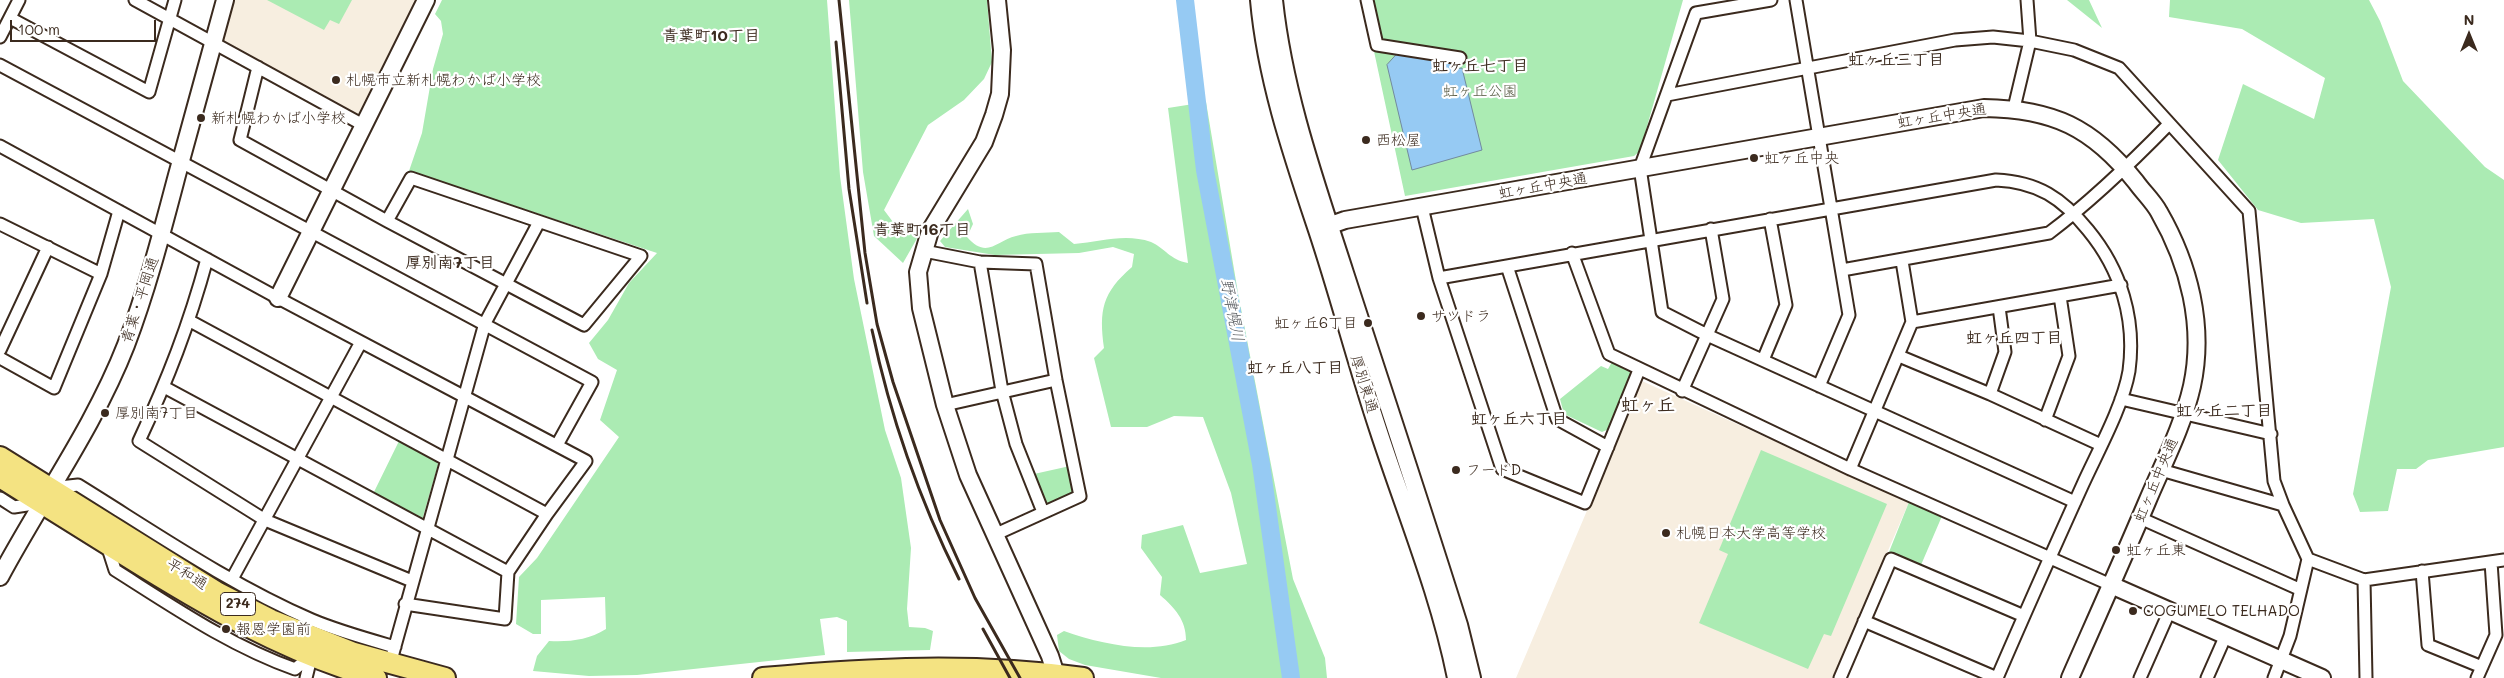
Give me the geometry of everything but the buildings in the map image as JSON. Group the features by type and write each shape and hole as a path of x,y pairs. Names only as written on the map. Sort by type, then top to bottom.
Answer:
{"highway":[{"name":"平和通","path":"0,457 45,496 107,544 226,616 267,637 317,640"},
{"name":"平和通","path":"0,477 45,496 218,594 270,620 317,640 387,663 446,678"},
{"path":"763,678 863,670 950,673 1011,669 1083,678"}],"street":[{"path":"0,37 19,0"},
{"path":"135,0 365,126"},
{"path":"10,18 149,92 175,0"},
{"name":"青葉・平岡通","path":"0,577 94,411 125,346 161,234 225,0"},
{"path":"278,298 426,0"},
{"path":"996,0 1002,50 1000,94 984,142 930,232 918,272 921,308 945,405 968,475 1050,656 1057,676"},
{"name":"厚別東通","path":"1259,0 1262,38 1275,98 1323,228 1430,558 1456,678"},
{"name":"厚別東通","path":"1274,0 1279,44 1323,228"},
{"path":"1367,0 1377,45 1460,58"},
{"path":"1771,0 1696,13 1640,168 1662,312 1707,335 2075,502"},
{"path":"1796,0 1849,315 1819,386"},
{"path":"2014,108 2030,41 2027,0"},
{"path":"1667,94 1807,70 1955,40 1993,38 2030,41 2074,50 2119,68 2249,212 2274,481 2308,559 2299,589 2290,636 2274,678"},
{"path":"0,65 181,160 311,233 485,323 592,382 557,445"},
{"path":"258,67 240,140 387,221 584,325 641,256 411,178 387,221"},
{"name":"虹ヶ丘中央通","path":"1323,228 1345,220 1984,108 2014,108 2035,111 2070,124 2095,140 2126,169 2158,211 2182,258 2192,297 2196,360 2184,414 2070,678"},
{"path":"1842,270 1902,261 2049,233 2075,214 2126,169 2169,124"},
{"path":"0,146 464,398 586,461 508,572 505,619 406,604"},
{"path":"1440,278 1996,180 2020,181 2044,190 2075,214 2099,244 2121,286 2130,316 2128,372 2120,399 2101,445 1997,678 1864,621"},
{"path":"1422,207 1440,278 1502,469 1585,503 1639,370"},
{"path":"0,358 54,388 100,274 119,211"},
{"path":"1763,360 1786,305 1770,219"},
{"path":"387,663 406,604 485,323 539,222"},
{"path":"0,224 100,274"},
{"path":"1682,391 1723,299 1711,229"},
{"path":"0,350 48,248"},
{"path":"924,251 980,262 1036,264 1056,380 1080,496 994,535"},
{"path":"1572,254 1609,354 1682,391 1850,469 2226,634 2282,659 2316,677"},
{"path":"207,259 190,321 164,387 139,441 265,520 412,580"},
{"path":"1850,469 1912,322 1902,261"},
{"path":"980,262 1002,391 1016,444 1043,512"},
{"path":"1507,266 1557,419 1608,446"},
{"path":"1912,322 2121,286"},
{"path":"2045,420 2069,356 2060,296"},
{"path":"1990,394 2005,352 1999,306"},
{"path":"190,321 547,514"},
{"path":"232,579 361,342"},
{"path":"1898,356 1990,394 2101,445"},
{"path":"945,405 1056,380"},
{"path":"164,387 508,572"},
{"path":"2120,399 2271,434"},
{"path":"2160,470 2283,505"},
{"path":"0,498 14,507 78,485 273,602 317,640 306,678"},
{"path":"2140,518 2299,589"},
{"name":"厚別東通","path":"1430,558 1459,625 1472,678"},
{"path":"1840,678 1891,559 2024,616"},
{"path":"2308,559 2364,580 2504,560"},
{"path":"2422,571 2428,645 2480,672 2496,635 2492,562"},
{"path":"2364,580 2366,678"},
{"path":"2140,678 2170,610"},
{"path":"2207,678 2226,634"}],"shaded area":[{"name":"札幌市立新札幌わかば小学校","path":"230,0 421,0 363,120 218,41"},
{"path":"1642,381 1909,502 1833,678 1516,678"}],"green space":[{"path":"267,0 352,0 339,24 330,20 324,30"},
{"path":"442,0 827,0 840,176 854,279 885,430 901,478 911,548 907,609 909,627 925,628 933,631 930,650 847,652 847,621 837,617 820,619 825,655 637,675 589,676 533,671 537,656 549,641 579,640 606,629 605,597 541,600 541,634 533,634 516,624 519,577 537,558 619,437 600,420 617,370 598,359 589,343 608,320 629,283 657,253 409,171 422,133 433,69 443,34 441,21 435,14"},
{"path":"849,0 987,0 992,62 984,79 964,100 928,125 884,210 893,222 919,235 903,263 874,236 863,172"},
{"name":"虹ヶ丘公園","path":"1371,0 1683,0 1640,151 1634,156 1405,196 1369,28"},
{"path":"2067,0 2089,0 2102,28"},
{"path":"2170,0 2369,0 2380,21 2403,81 2485,167 2504,180 2504,447 2428,460 2416,469 2397,469 2388,511 2360,512 2353,494 2391,287 2374,219 2301,223 2258,210 2218,160 2243,84 2314,119 2325,78 2242,29 2169,17"},
{"path":"1206,102 1238,293 1293,579 1325,658 1327,678 1161,678 1085,665 1069,659 1059,651 1057,635 1064,631 1109,644 1125,646 1157,647 1186,640 1182,620 1160,595 1162,577 1141,548 1142,535 1183,525 1200,573 1247,564 1231,493 1203,417 1174,416 1147,427 1111,427 1094,358 1104,348 1102,323 1105,303 1114,285 1132,267 1134,254 1113,247 1079,253 995,255 945,247 940,241 968,209 973,224 967,237 980,247 992,247 1009,238 1021,235 1059,232 1074,244 1122,238 1141,239 1160,247 1172,257 1188,263 1168,108"},
{"path":"1612,362 1633,372 1609,429 1602,432 1564,414 1560,399 1601,366 1608,369"},
{"path":"399,441 437,461 438,465 422,520 373,494"},
{"path":"1761,450 1887,504 1831,636 1824,634 1808,669 1699,623 1728,554 1719,550"},
{"path":"1070,466 1074,494 1048,506 1034,474"},
{"path":"1909,502 1942,516 1921,565 1889,552"}],"water":[{"path":"1398,53 1453,61 1455,69 1462,68 1482,150 1412,170 1387,65"}],"waterway":[{"name":"野津幌川","path":"1185,0 1205,170 1261,464 1291,678"}],"railway":[{"path":"839,0 865,253 877,324 893,382 940,520 975,598 1020,678"},
{"path":"836,42 849,189 867,303"},
{"path":"872,330 879,362 908,458 931,519 959,579"},
{"path":"983,629 1010,678"}],"place":[{"name":"札幌市立新札幌わかば小学校","path":"336,80"},
{"name":"新札幌わかば小学校","path":"201,118"},
{"name":"西松屋","path":"1366,140"},
{"name":"虹ヶ丘中央","path":"1754,158"},
{"name":"サツドラ","path":"1421,316"},
{"name":"虹ヶ丘6丁目","path":"1368,323"},
{"name":"厚別南7丁目","path":"105,413"},
{"name":"フードD","path":"1456,470"},
{"name":"札幌日本大学高等学校","path":"1666,533"},
{"name":"虹ヶ丘東","path":"2116,550"},
{"name":"COGUMELO TELHADO","path":"2133,611"},
{"name":"報恩学園前","path":"226,629"}],"district":[{"name":"青葉町10丁目","path":"711,36"},
{"name":"虹ヶ丘三丁目","path":"1896,60"},
{"name":"虹ヶ丘七丁目","path":"1480,66"},
{"name":"青葉町16丁目","path":"922,230"},
{"name":"厚別南7丁目","path":"450,263"},
{"name":"虹ヶ丘四丁目","path":"2014,338"},
{"name":"虹ヶ丘八丁目","path":"1295,368"},
{"name":"虹ヶ丘","path":"1648,405"},
{"name":"虹ヶ丘二丁目","path":"2224,411"},
{"name":"虹ヶ丘六丁目","path":"1519,419"}]}
